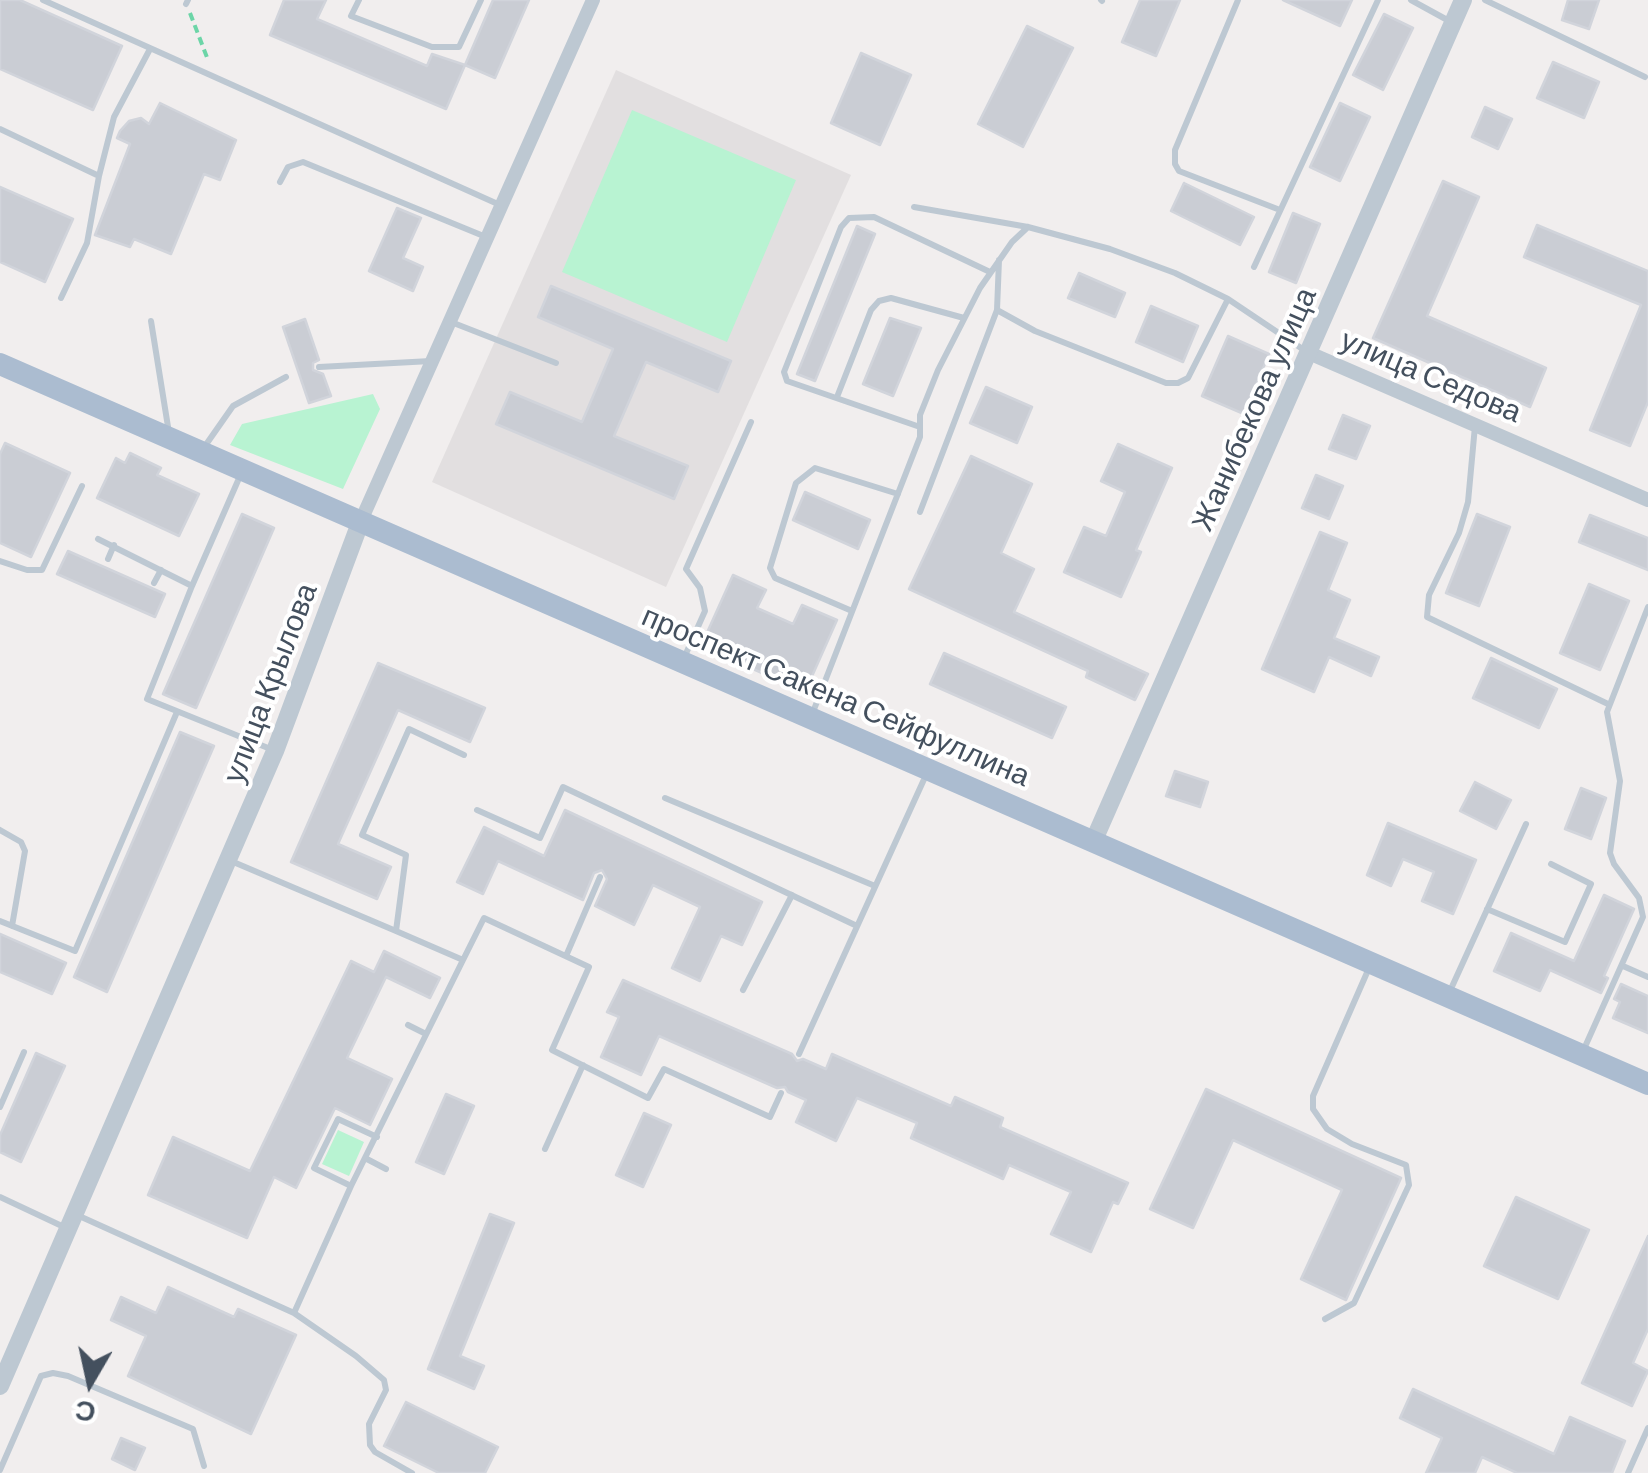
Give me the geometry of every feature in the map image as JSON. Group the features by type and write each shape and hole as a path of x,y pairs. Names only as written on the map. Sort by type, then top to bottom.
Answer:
{"main road":[{"name":"проспект Сакена Сейфуллина","path":"0,364 1648,1084"}],"street":[{"name":"улица Крылова","path":"0,1386 275,751 360,523 593,0"},
{"name":"Жанибекова улица","path":"1094,840 1463,0"},
{"name":"улица Седова","path":"1309,353 1648,500"}],"lane":[{"path":"42,0 502,206"},
{"path":"359,0 350,16 432,47 459,47 480,0"},
{"path":"1238,0 1175,150 1175,164 1179,170 1280,210"},
{"path":"1254,266 1378,0"},
{"path":"1411,0 1452,23"},
{"path":"1486,0 1645,78"},
{"path":"60,298 87,242 114,117 150,50"},
{"path":"0,129 99,176"},
{"path":"280,182 288,166 304,162 487,237"},
{"name":"улица Седова","path":"914,206 1028,226 1126,255 1228,299 1309,353"},
{"path":"920,427 788,381 784,372 841,227 849,218 860,215 874,218 990,272"},
{"path":"811,718 920,438 920,416 938,370 990,272 1028,226"},
{"path":"920,512 997,310 999,259"},
{"path":"837,396 871,310 879,302 892,298 964,318"},
{"path":"997,310 1035,331 1166,383 1178,383 1188,378 1228,299"},
{"path":"151,321 170,440"},
{"path":"450,321 556,363"},
{"path":"319,367 432,361"},
{"path":"201,451 233,406 286,377"},
{"path":"682,662 705,611 700,588 686,569 751,422"},
{"path":"1475,425 1468,502 1459,533 1429,596 1427,617 1608,704"},
{"path":"852,611 775,578 770,568 796,483 815,468 898,494"},
{"path":"243,470 147,699 275,751"},
{"path":"0,561 27,570 42,570 82,486"},
{"path":"98,539 192,586"},
{"path":"108,559 114,545"},
{"path":"154,582 161,570"},
{"path":"1581,1055 1643,917 1643,907 1610,853 1620,781 1607,712 1648,607"},
{"path":"0,922 75,952 178,712"},
{"path":"396,931 406,856 362,835 410,729 464,755"},
{"path":"799,1054 928,769"},
{"path":"477,810 540,838 563,786 857,926"},
{"path":"664,798 875,886"},
{"path":"1448,996 1526,824"},
{"path":"0,830 21,842 25,851 12,926"},
{"path":"229,860 464,960"},
{"path":"1487,909 1565,942 1591,884 1551,864"},
{"path":"566,956 600,877"},
{"path":"742,990 792,896"},
{"path":"294,1313 350,1186 484,918 589,966 552,1050 648,1098 664,1068 770,1117 781,1094"},
{"path":"1325,1318 1354,1303 1409,1185 1406,1165 1352,1144 1327,1129 1313,1109 1313,1096 1372,963"},
{"path":"1623,966 1648,977"},
{"path":"408,1025 426,1034"},
{"path":"0,1107 24,1052"},
{"path":"546,1149 583,1065"},
{"path":"350,1186 314,1168 338,1119 377,1137"},
{"path":"366,1158 386,1169"},
{"path":"0,1197 73,1222 294,1313 384,1380 386,1390 369,1424 370,1445 375,1452 412,1473"},
{"path":"0,1470 42,1376 53,1372 192,1429 204,1466"},
{"path":"1628,1473 1648,1428"}],"path":[{"path":"187,2 215,78"}],"shaded area":[{"path":"616,70 851,175 666,587 432,482"}],"green space":[{"path":"632,110 796,180 727,342 562,272"},
{"path":"373,394 380,409 343,489 230,445 242,424"},
{"path":"338,1130 364,1142 349,1176 322,1164"}],"building":[{"path":"0,0 20,0 122,46 93,110 0,69"},
{"path":"284,0 326,0 317,19 427,66 432,54 465,65 446,109 270,35"},
{"path":"493,0 529,0 495,78 465,65"},
{"path":"1140,0 1180,0 1156,56 1122,42"},
{"path":"1283,0 1352,0 1340,26"},
{"path":"1568,0 1599,0 1589,29 1562,20"},
{"path":"1384,14 1413,28 1383,90 1353,75"},
{"path":"1027,26 1073,48 1023,147 978,124"},
{"path":"861,53 911,75 880,145 831,123"},
{"path":"1553,62 1599,82 1584,118 1537,98"},
{"path":"160,103 236,140 220,180 204,174 171,254 134,239 130,247 95,235 130,144 117,138 120,131 129,121 141,118 149,124"},
{"path":"1340,103 1370,117 1340,181 1310,167"},
{"path":"1485,107 1512,119 1498,149 1472,137"},
{"path":"1443,181 1479,197 1427,316 1546,368 1530,407 1373,338"},
{"path":"1184,183 1254,217 1240,245 1171,211"},
{"path":"0,187 73,219 45,282 0,262"},
{"path":"397,208 421,218 403,258 423,267 413,291 369,271"},
{"path":"1293,213 1320,224 1296,283 1269,272"},
{"path":"1537,225 1648,271 1648,402 1630,446 1590,430 1641,305 1524,257"},
{"path":"857,226 875,234 815,381 797,374"},
{"path":"1079,273 1125,293 1115,317 1068,298"},
{"path":"551,286 731,361 718,392 646,362 614,436 688,466 674,499 496,424 510,392 582,422 613,349 538,317"},
{"path":"1151,306 1198,326 1183,362 1136,342"},
{"path":"890,318 921,328 893,396 863,384"},
{"path":"305,319 319,360 313,363 313,370 323,374 331,396 309,403 283,327"},
{"path":"1228,336 1269,354 1244,414 1202,396"},
{"path":"986,387 1032,407 1017,443 970,423"},
{"path":"1343,415 1370,426 1356,459 1329,449"},
{"path":"5,443 70,473 31,557 0,543 0,454"},
{"path":"1118,444 1172,468 1136,550 1141,552 1121,597 1064,572 1084,527 1106,536 1125,492 1101,481"},
{"path":"130,453 161,468 157,475 199,494 179,536 97,498 116,458 125,463"},
{"path":"971,456 1032,484 1001,553 1034,569 1014,612 1148,674 1135,700 1086,677 1088,671 909,589"},
{"path":"1316,475 1343,486 1329,519 1302,508"},
{"path":"805,492 870,520 858,549 793,520"},
{"path":"242,514 274,528 196,708 163,694"},
{"path":"1477,514 1510,527 1479,606 1446,593"},
{"path":"1590,515 1648,538 1648,570 1579,542"},
{"path":"1320,532 1347,543 1328,590 1350,600 1334,638 1379,657 1371,676 1329,657 1314,692 1262,669"},
{"path":"68,551 165,594 155,617 57,574"},
{"path":"733,575 766,590 757,608 793,624 802,605 837,620 805,692 701,646"},
{"path":"1589,584 1629,601 1600,670 1560,653"},
{"path":"944,653 1066,707 1052,738 930,684"},
{"path":"1491,658 1557,689 1539,728 1473,698"},
{"path":"378,663 485,708 470,742 398,710 338,844 391,867 377,899 291,862"},
{"path":"180,732 214,746 107,992 74,977"},
{"path":"1175,771 1208,782 1200,807 1166,796"},
{"path":"1475,782 1511,800 1496,829 1460,811"},
{"path":"1581,788 1606,798 1591,839 1565,829"},
{"path":"565,810 762,902 742,945 721,936 700,981 672,968 700,907 653,885 634,925 595,906 607,879 602,870 594,873 583,900 498,861 483,894 457,882 484,827 544,856"},
{"path":"1388,823 1476,860 1453,914 1422,901 1434,872 1403,859 1391,886 1367,875"},
{"path":"1604,895 1634,909 1604,976 1608,978 1601,993 1550,970 1540,991 1494,971 1511,933 1574,961"},
{"path":"0,934 66,963 52,994 0,972"},
{"path":"384,951 440,978 430,998 386,977 347,1058 392,1079 370,1125 335,1108 296,1188 274,1177 247,1238 148,1195 173,1137 250,1171 351,961 374,972"},
{"path":"623,980 792,1054 797,1061 803,1059 826,1069 832,1054 951,1106 955,1097 1003,1118 1000,1127 1128,1183 1118,1204 1113,1202 1091,1252 1051,1234 1071,1192 1009,1165 1003,1179 911,1138 917,1123 857,1098 836,1141 796,1122 806,1100 785,1087 777,1088 659,1036 641,1075 601,1057 619,1017 607,1012"},
{"path":"1621,984 1648,996 1648,1033 1613,1018 1620,1002 1614,999"},
{"path":"36,1053 65,1066 21,1162 0,1152 0,1135"},
{"path":"1206,1089 1401,1178 1346,1300 1301,1279 1342,1190 1233,1140 1193,1228 1150,1209"},
{"path":"446,1094 474,1106 444,1174 416,1162"},
{"path":"644,1113 671,1125 643,1187 616,1175"},
{"path":"1516,1197 1589,1230 1558,1299 1484,1266"},
{"path":"490,1214 514,1223 460,1356 484,1366 474,1389 428,1369"},
{"path":"1648,1236 1648,1329 1633,1363 1648,1371 1632,1406 1582,1383"},
{"path":"168,1287 234,1317 238,1309 296,1335 251,1434 128,1376 146,1336 111,1320 121,1297 156,1313"},
{"path":"1413,1389 1554,1454 1570,1417 1625,1441 1612,1473 1517,1473 1482,1457 1475,1473 1426,1473 1442,1438 1400,1418"},
{"path":"406,1402 498,1447 485,1473 439,1473 384,1446"},
{"path":"121,1438 145,1448 135,1470 112,1459"}]}
